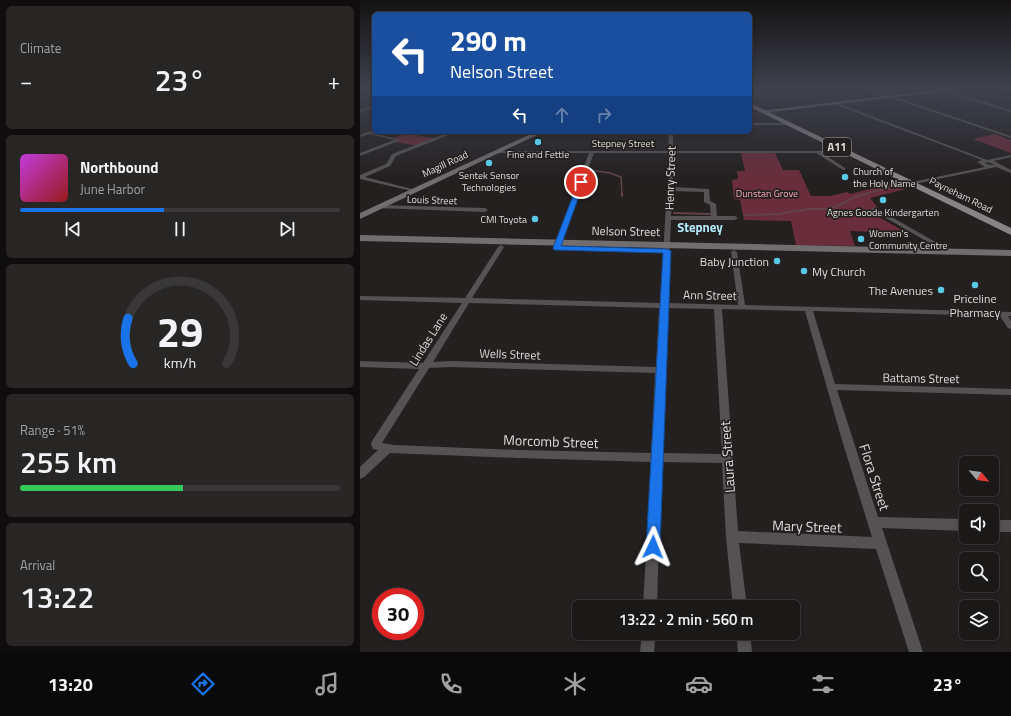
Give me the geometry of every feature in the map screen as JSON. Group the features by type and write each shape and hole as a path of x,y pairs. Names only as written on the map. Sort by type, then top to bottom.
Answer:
{"main road":[{"name":"Payneham Road","path":"775,117 1011,232"},
{"name":"Magill Road","path":"360,216 536,134"},
{"name":"Nelson Street","path":"360,238 557,246 952,255 1011,259"},
{"name":"Nelson Street","path":"360,244 501,247 557,246"},
{"name":"Nelson Street","path":"952,255 1011,253"}],"street":[{"path":"872,117 1009,171"},
{"path":"952,117 1011,137"},
{"path":"752,124 788,124"},
{"path":"360,136 372,132"},
{"path":"360,155 399,140 373,134"},
{"path":"360,177 386,166 394,156 449,134"},
{"name":"Henry Street","path":"650,600 672,134"},
{"name":"Stepney Street","path":"496,152 846,152"},
{"path":"557,246 592,152"},
{"path":"817,152 843,169"},
{"path":"912,184 984,162 1011,156"},
{"path":"997,166 1011,161"},
{"path":"912,184 914,181 984,162"},
{"path":"360,177 414,191"},
{"path":"670,189 707,190 707,202 713,204 714,218"},
{"name":"Louis Street","path":"379,207 485,210"},
{"path":"874,209 952,255"},
{"path":"669,218 735,218"},
{"name":"Lindas Lane","path":"376,444 501,247"},
{"path":"734,250 742,308"},
{"name":"Ann Street","path":"360,298 1011,314"},
{"name":"Laura Street","path":"718,307 732,537 739,600"},
{"name":"Flora Street","path":"808,309 831,387 916,652"},
{"path":"1002,314 1011,326"},
{"name":"Wells Street","path":"360,364 451,364 660,370"},
{"name":"Battams Street","path":"831,387 1011,392"},
{"name":"Morcomb Street","path":"376,444 379,447 388,448 519,454 727,459"},
{"path":"360,474 388,448"},
{"path":"874,522 959,525"},
{"path":"999,526 1011,526"},
{"name":"Mary Street","path":"732,537 881,543"},
{"path":"647,652 648,640"},
{"path":"744,640 745,652"}],"green space":[{"path":"405,134 417,134 416,135 438,139 418,146 396,142 399,139 393,138"},
{"path":"995,134 1011,140 1011,153 973,139"},
{"name":"Dunstan Grove","path":"741,153 775,153 783,170 799,170 811,196 830,196 847,192 850,194 898,182 910,188 870,198 878,208 868,211 909,234 850,231 855,246 796,245 791,221 744,220 740,200 734,199 732,180 738,179 737,171 745,171"}],"waterway":[{"path":"590,170 610,173 621,177 622,194"},
{"path":"864,194 895,186"},
{"path":"745,215 779,214 808,209 831,209 855,197 868,193"},
{"path":"674,213 711,214"}],"place":[{"name":"Fine and Fettle","path":"538,142"},
{"name":"Sentek Sensor Technologies","path":"489,163"},
{"name":"Church of the Holy Name","path":"845,177"},
{"name":"Agnes Goode Kindergarten","path":"883,200"},
{"name":"CMI Toyota","path":"535,219"},
{"name":"Women's Community Centre","path":"861,239"},
{"name":"Baby Junction","path":"777,261"},
{"name":"My Church","path":"804,271"},
{"name":"Priceline Pharmacy","path":"975,285"},
{"name":"The Avenues","path":"941,290"}],"district":[{"name":"Stepney","path":"700,227"}],"route":[{"path":"581,182 556,248 667,251 661,342 653,547"}]}
